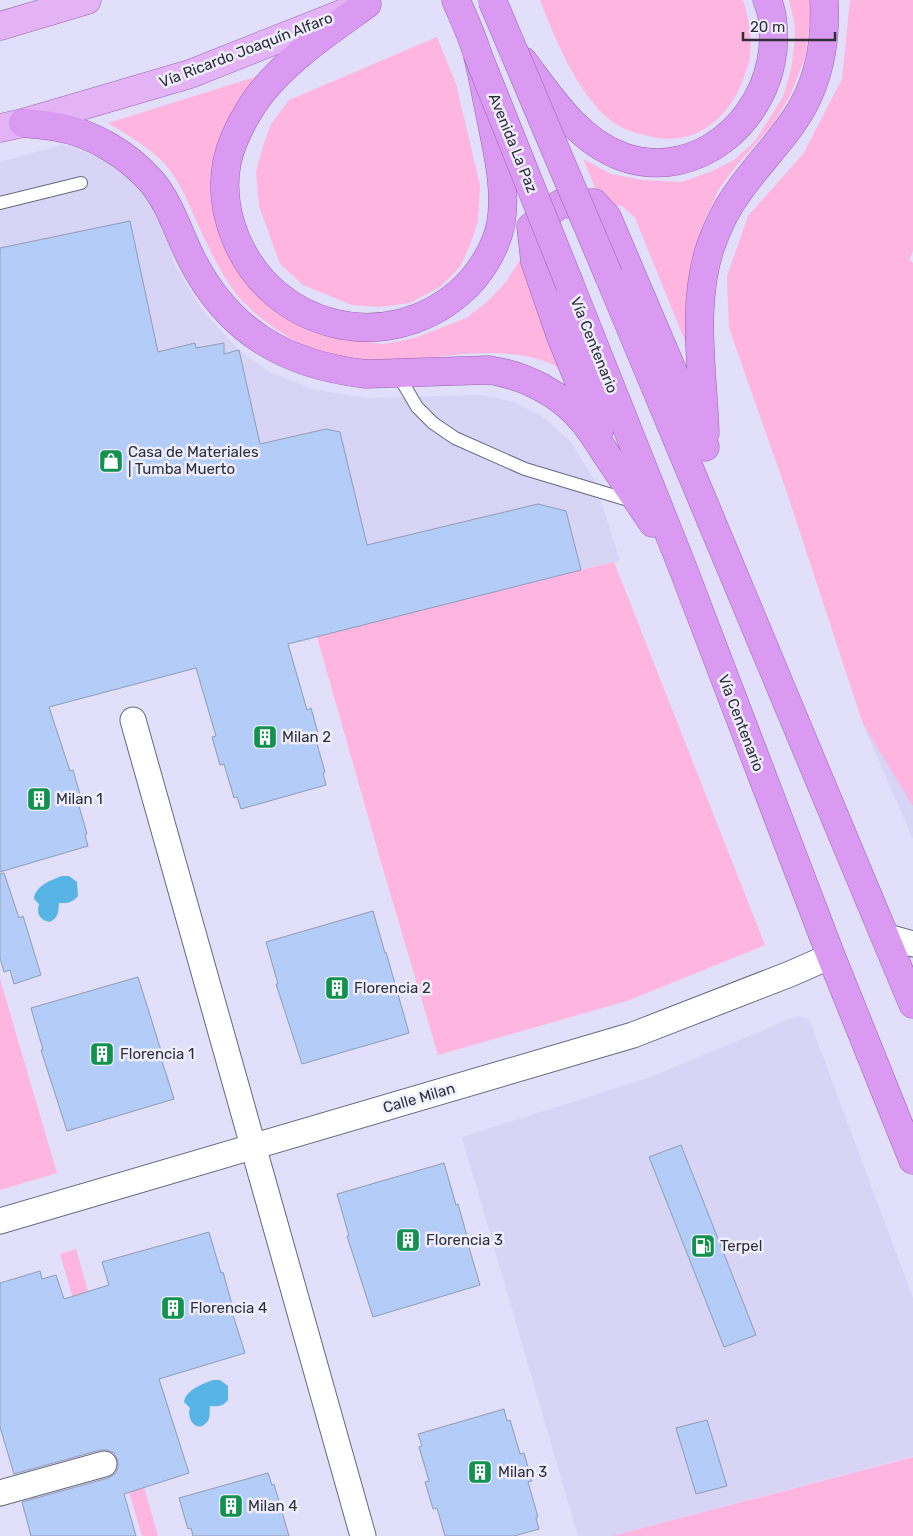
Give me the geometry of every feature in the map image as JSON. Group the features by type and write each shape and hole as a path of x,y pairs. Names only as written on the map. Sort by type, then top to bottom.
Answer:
{"highway":[{"name":"Avenida La Paz","path":"456,0 570,285"},
{"path":"492,0 726,552 913,1004"},
{"path":"510,44 558,108 576,126 609,151 642,162 678,161 708,150 725,138 739,125 760,95 768,77 774,40 773,21 767,0"},
{"path":"726,552 705,447 699,325 704,273 720,224 739,191 792,123 811,90 819,67 823,46 825,27 824,0"},
{"path":"371,2 326,34 286,66 251,107 240,126 227,162 225,182 230,225 241,251 254,272 268,289 311,317 334,324 355,327 381,328 408,323 430,314 451,300 469,285 482,268 494,246 501,223 502,198 500,167 477,53"},
{"path":"11,125 57,127 82,134 114,150 132,164 150,180 162,196 192,258 223,307 260,340 278,350 326,368 366,374 489,370 508,373 542,388 584,422 682,566"},
{"path":"611,461 560,334 535,262 531,227 560,204 594,203 607,217 705,447"},
{"name":"Vía Centenario","path":"570,285 682,566 831,956 913,1160"}],"main road":[{"path":"0,26 87,0"},
{"name":"Vía Ricardo Joaquín Alfaro","path":"11,125 190,74 371,2"}],"street":[{"path":"133,720 363,1536"},
{"path":"884,936 913,944"},
{"name":"Calle Milan","path":"0,1221 633,1035 790,974 831,956"},
{"path":"0,1493 104,1464"}],"lane":[{"path":"0,203 81,183"},
{"path":"397,373 417,407 433,423 455,438 525,469 639,503"}],"shaded area":[{"path":"540,0 743,0 750,28 751,48 749,63 739,89 731,103 711,125 698,133 668,139 635,133 624,129 610,120 587,95 568,65"},
{"path":"789,0 811,0 805,57 790,96 773,124 719,189 705,220 697,246 694,363 635,218 622,206 602,204 583,159 611,174 643,180 681,182 710,172 734,160 755,141 783,97 791,69 794,47 795,26"},
{"path":"850,0 913,0 913,251 909,260 913,263 913,806 863,724 787,493 729,328 727,276 748,216 803,154 842,79"},
{"path":"437,37 456,84 480,185 478,221 460,267 441,286 410,303 379,307 352,305 303,285 280,264 259,206 256,172 271,124 289,100"},
{"path":"258,76 220,144 261,297 283,317 306,330 328,337 383,344 415,338 466,318 487,302 506,282 520,260 562,369 538,359 512,354 485,353 375,362 343,359 299,343 271,326 254,312 238,296 221,272 185,195 172,173 148,149 108,123"},
{"path":"61,145 76,148 107,161 131,178 152,203 165,230 175,266 204,312 239,350 270,372 312,389 365,398 482,395 513,402 542,416 571,442 594,480 620,560 473,596 0,719 0,162"},
{"path":"614,562 765,945 627,1001 438,1055 317,637 473,596"},
{"path":"913,686 913,839 863,724"},
{"path":"0,979 57,1173 0,1190"},
{"path":"797,1016 809,1019 913,1298 913,1456 612,1536 578,1536 462,1137 651,1077"},
{"path":"76,1249 158,1536 142,1536 60,1254"},
{"path":"913,1457 913,1536 612,1536"}],"water":[{"path":"62,876 69,876 77,882 78,896 70,902 59,903 57,916 50,922 41,918 38,908 39,904 34,899 35,894 44,884"},
{"path":"213,1380 220,1380 228,1386 228,1400 220,1406 210,1406 208,1420 203,1425 196,1426 191,1420 190,1408 184,1402 185,1398 195,1388"}],"building":[{"name":"Casa de Materiales | Tumba Muerto","path":"130,221 158,352 195,343 196,348 224,343 224,354 239,350 260,444 326,429 340,432 367,545 538,504 566,511 581,570 288,644 307,710 311,708 319,737 315,737 325,772 323,773 326,785 241,809 237,797 234,798 224,764 220,765 212,737 216,736 196,668 49,707 70,771 73,770 81,798 77,799 87,834 85,835 88,846 0,872 0,248"},
{"path":"4,873 19,918 23,916 41,975 14,984 10,970 4,972 0,958 0,874"},
{"name":"Florencia 2","path":"373,911 409,1033 302,1064 276,984 278,984 266,942"},
{"name":"Florencia 1","path":"138,977 174,1099 67,1131 41,1050 43,1050 31,1008"},
{"name":"Terpel","path":"681,1145 756,1335 724,1347 649,1157"},
{"name":"Florencia 3","path":"444,1163 456,1205 458,1204 480,1285 373,1317 347,1236 349,1236 337,1194"},
{"path":"209,1232 221,1273 223,1272 234,1312 232,1312 245,1353 159,1379 189,1473 124,1494 136,1536 31,1536 22,1502 108,1478 115,1474 118,1468 118,1461 114,1453 100,1450 14,1474 0,1427 0,1283 40,1271 42,1279 56,1275 64,1299 109,1285 102,1262"},
{"name":"Milan 3","path":"504,1409 507,1421 510,1420 520,1454 524,1453 532,1481 528,1482 538,1517 536,1518 539,1529 514,1536 445,1536 437,1508 433,1509 425,1482 429,1481 419,1447 422,1446 418,1434"},
{"path":"707,1420 727,1486 696,1494 676,1428"},
{"name":"Milan 4","path":"268,1473 272,1485 274,1484 289,1536 193,1536 191,1528 188,1529 179,1498"}],"place":[{"name":"Casa de Materiales | Tumba Muerto","path":"111,461"},
{"name":"Milan 2","path":"265,737"},
{"name":"Milan 1","path":"39,799"},
{"name":"Florencia 2","path":"337,988"},
{"name":"Florencia 1","path":"102,1054"},
{"name":"Florencia 3","path":"408,1240"},
{"name":"Terpel","path":"703,1246"},
{"name":"Florencia 4","path":"173,1308"},
{"name":"Milan 3","path":"480,1472"},
{"name":"Milan 4","path":"231,1506"}]}
